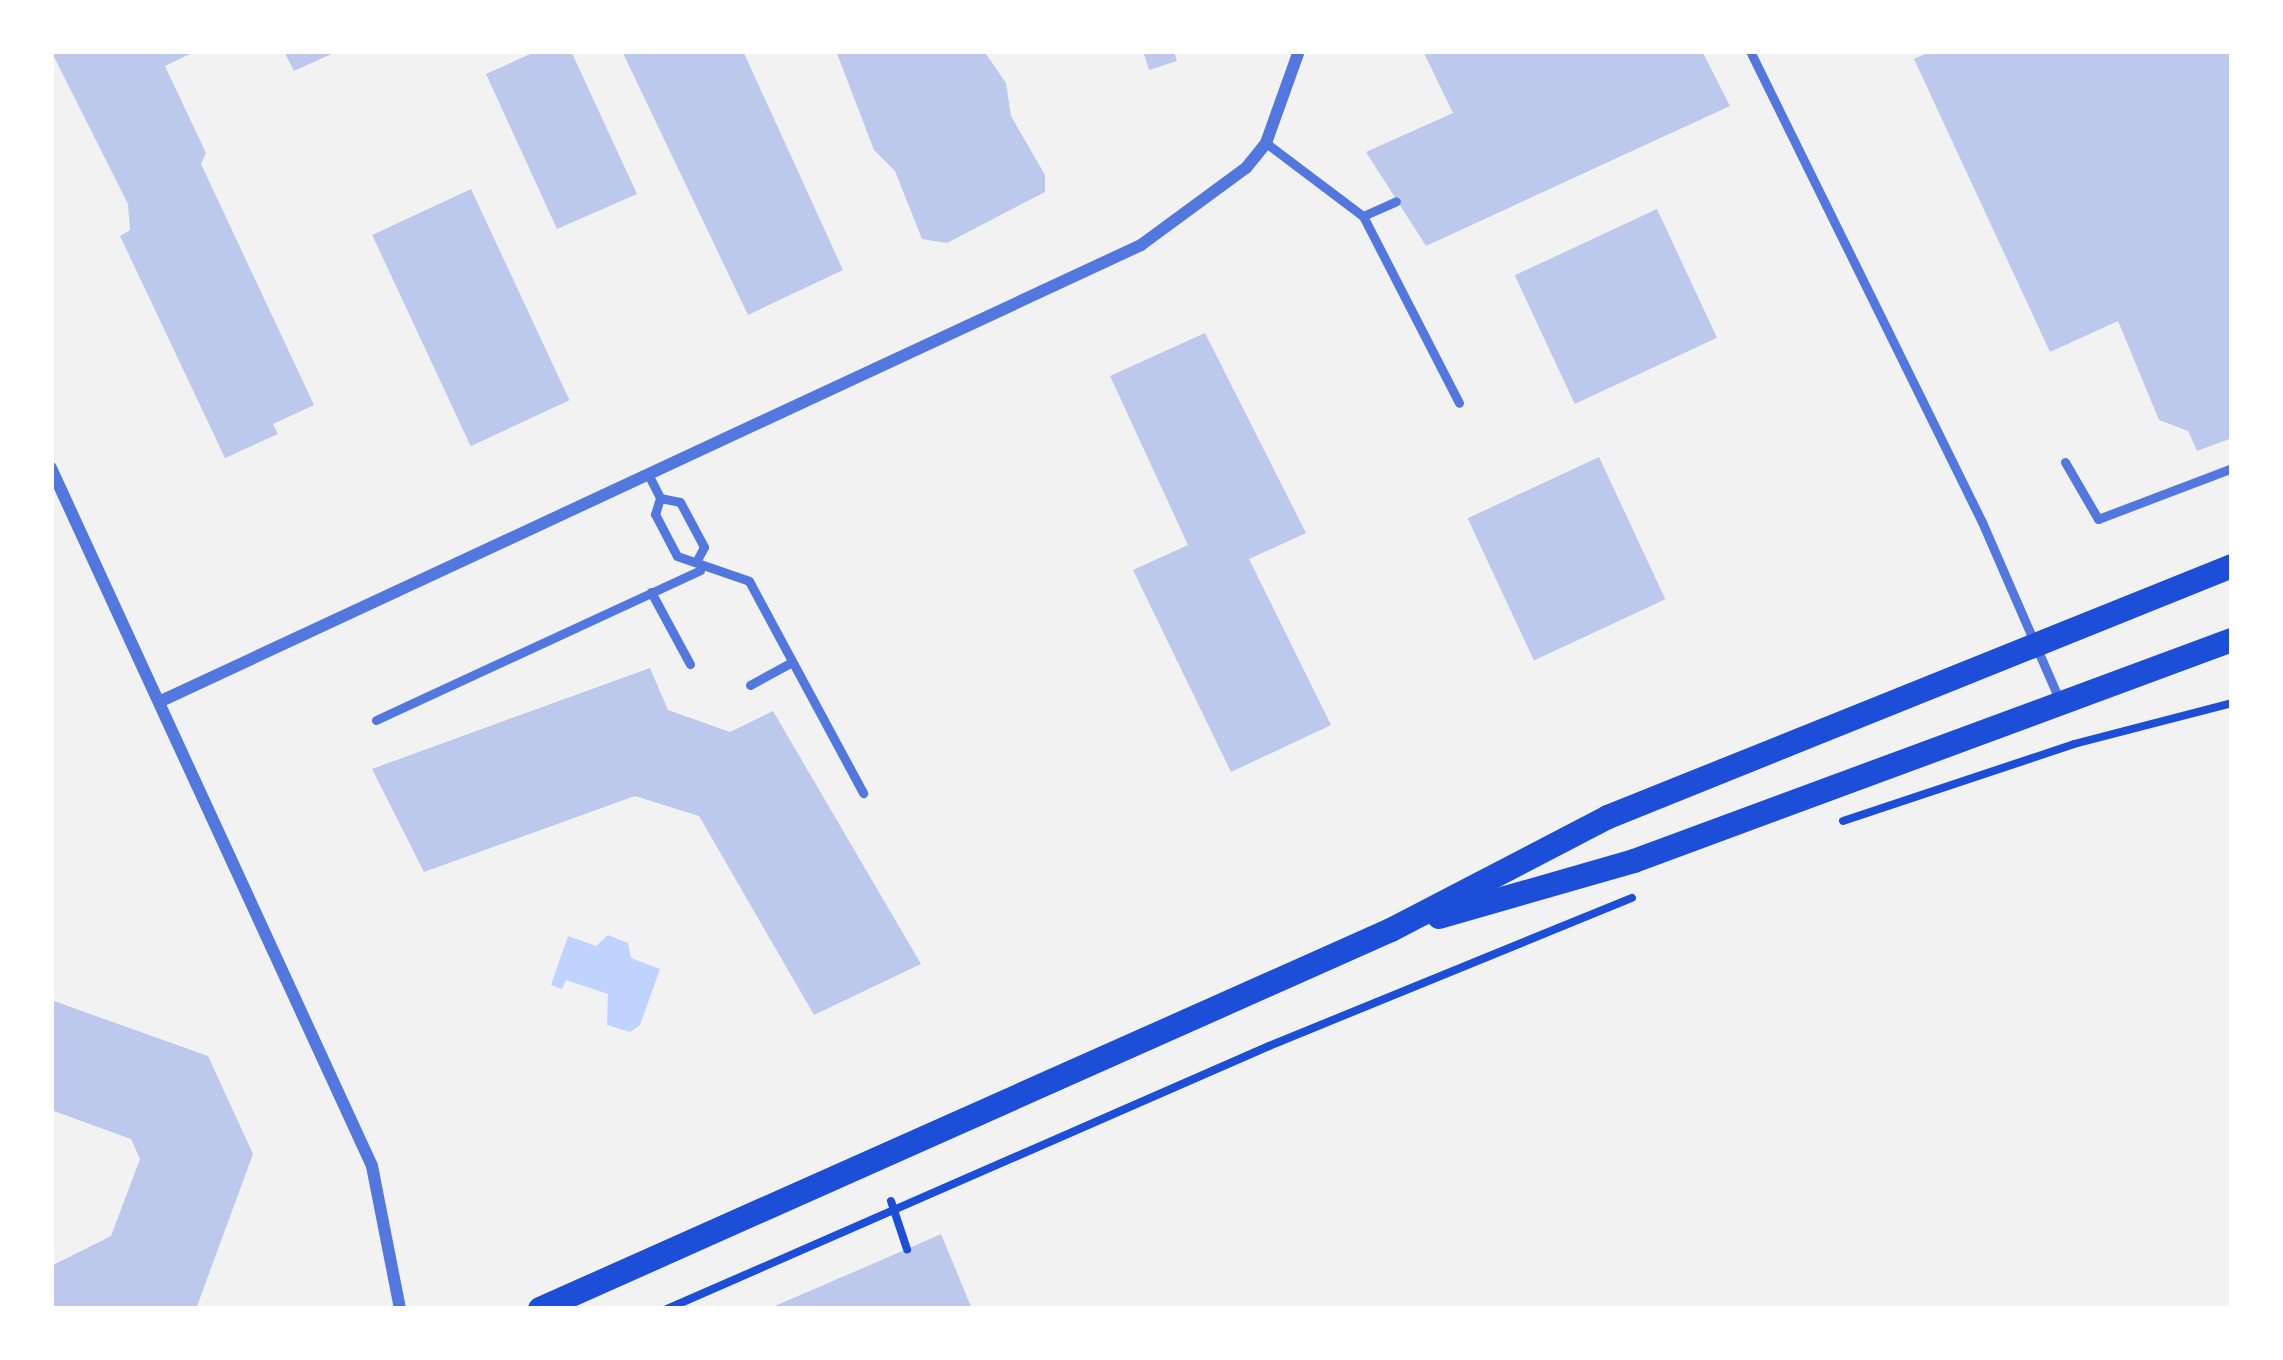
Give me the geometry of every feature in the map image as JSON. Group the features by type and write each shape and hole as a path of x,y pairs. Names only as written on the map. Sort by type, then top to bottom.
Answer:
{"main road":[{"path":"540,1309 1391,930 1608,817 2232,566"},
{"path":"1391,930 1634,861 2232,640"}],"street":[{"path":"161,701 1141,245 1246,168 1266,143 1299,51"},
{"path":"51,468 371,1166 400,1309"}],"lane":[{"path":"1750,51 2037,644 2061,704"},
{"path":"1266,143 1363,216 1459,403"},
{"path":"1363,216 1396,201"},
{"path":"2065,462 2098,520 2232,468"},
{"path":"648,475 660,498 655,514 677,556 749,580 863,793"},
{"path":"376,720 698,566 704,548 680,502 660,498"},
{"path":"651,592 690,664"},
{"path":"750,685 791,662"}],"path":[{"path":"1835,824 2074,744 2232,703"},
{"path":"668,1309 893,1206 1637,896"},
{"path":"893,1206 908,1249"}],"water":[{"path":"608,935 628,943 631,958 660,969 640,1025 630,1032 607,1025 608,994 566,980 562,989 551,985 568,936 596,946"}],"building":[{"path":"51,51 196,51 165,66 206,153 201,164 314,405 273,424 278,434 225,458 120,236 130,230 128,204"},
{"path":"284,51 338,51 294,71"},
{"path":"537,51 571,51 637,194 557,229 486,74"},
{"path":"622,51 743,51 843,270 748,315"},
{"path":"836,51 984,51 1006,83 1011,116 1045,175 1045,192 947,243 922,239 895,171 874,150"},
{"path":"1143,51 1174,51 1177,61 1149,70"},
{"path":"1423,51 1702,51 1730,106 1426,246 1366,152 1453,113"},
{"path":"1932,51 2232,51 2232,438 2197,451 2188,431 2159,420 2118,321 2050,352 1914,59"},
{"path":"471,189 569,400 471,446 372,235"},
{"path":"1657,209 1717,338 1575,404 1515,275"},
{"path":"1205,333 1306,533 1249,559 1331,725 1231,772 1133,570 1188,545 1110,376"},
{"path":"1599,457 1665,599 1534,661 1468,518"},
{"path":"650,668 668,710 730,732 773,711 921,964 814,1015 699,816 635,796 424,872 372,769"},
{"path":"51,1000 208,1056 253,1154 196,1309 51,1309 51,1266 111,1236 140,1159 131,1139 51,1110"},
{"path":"941,1234 972,1309 768,1309 907,1249"}]}
